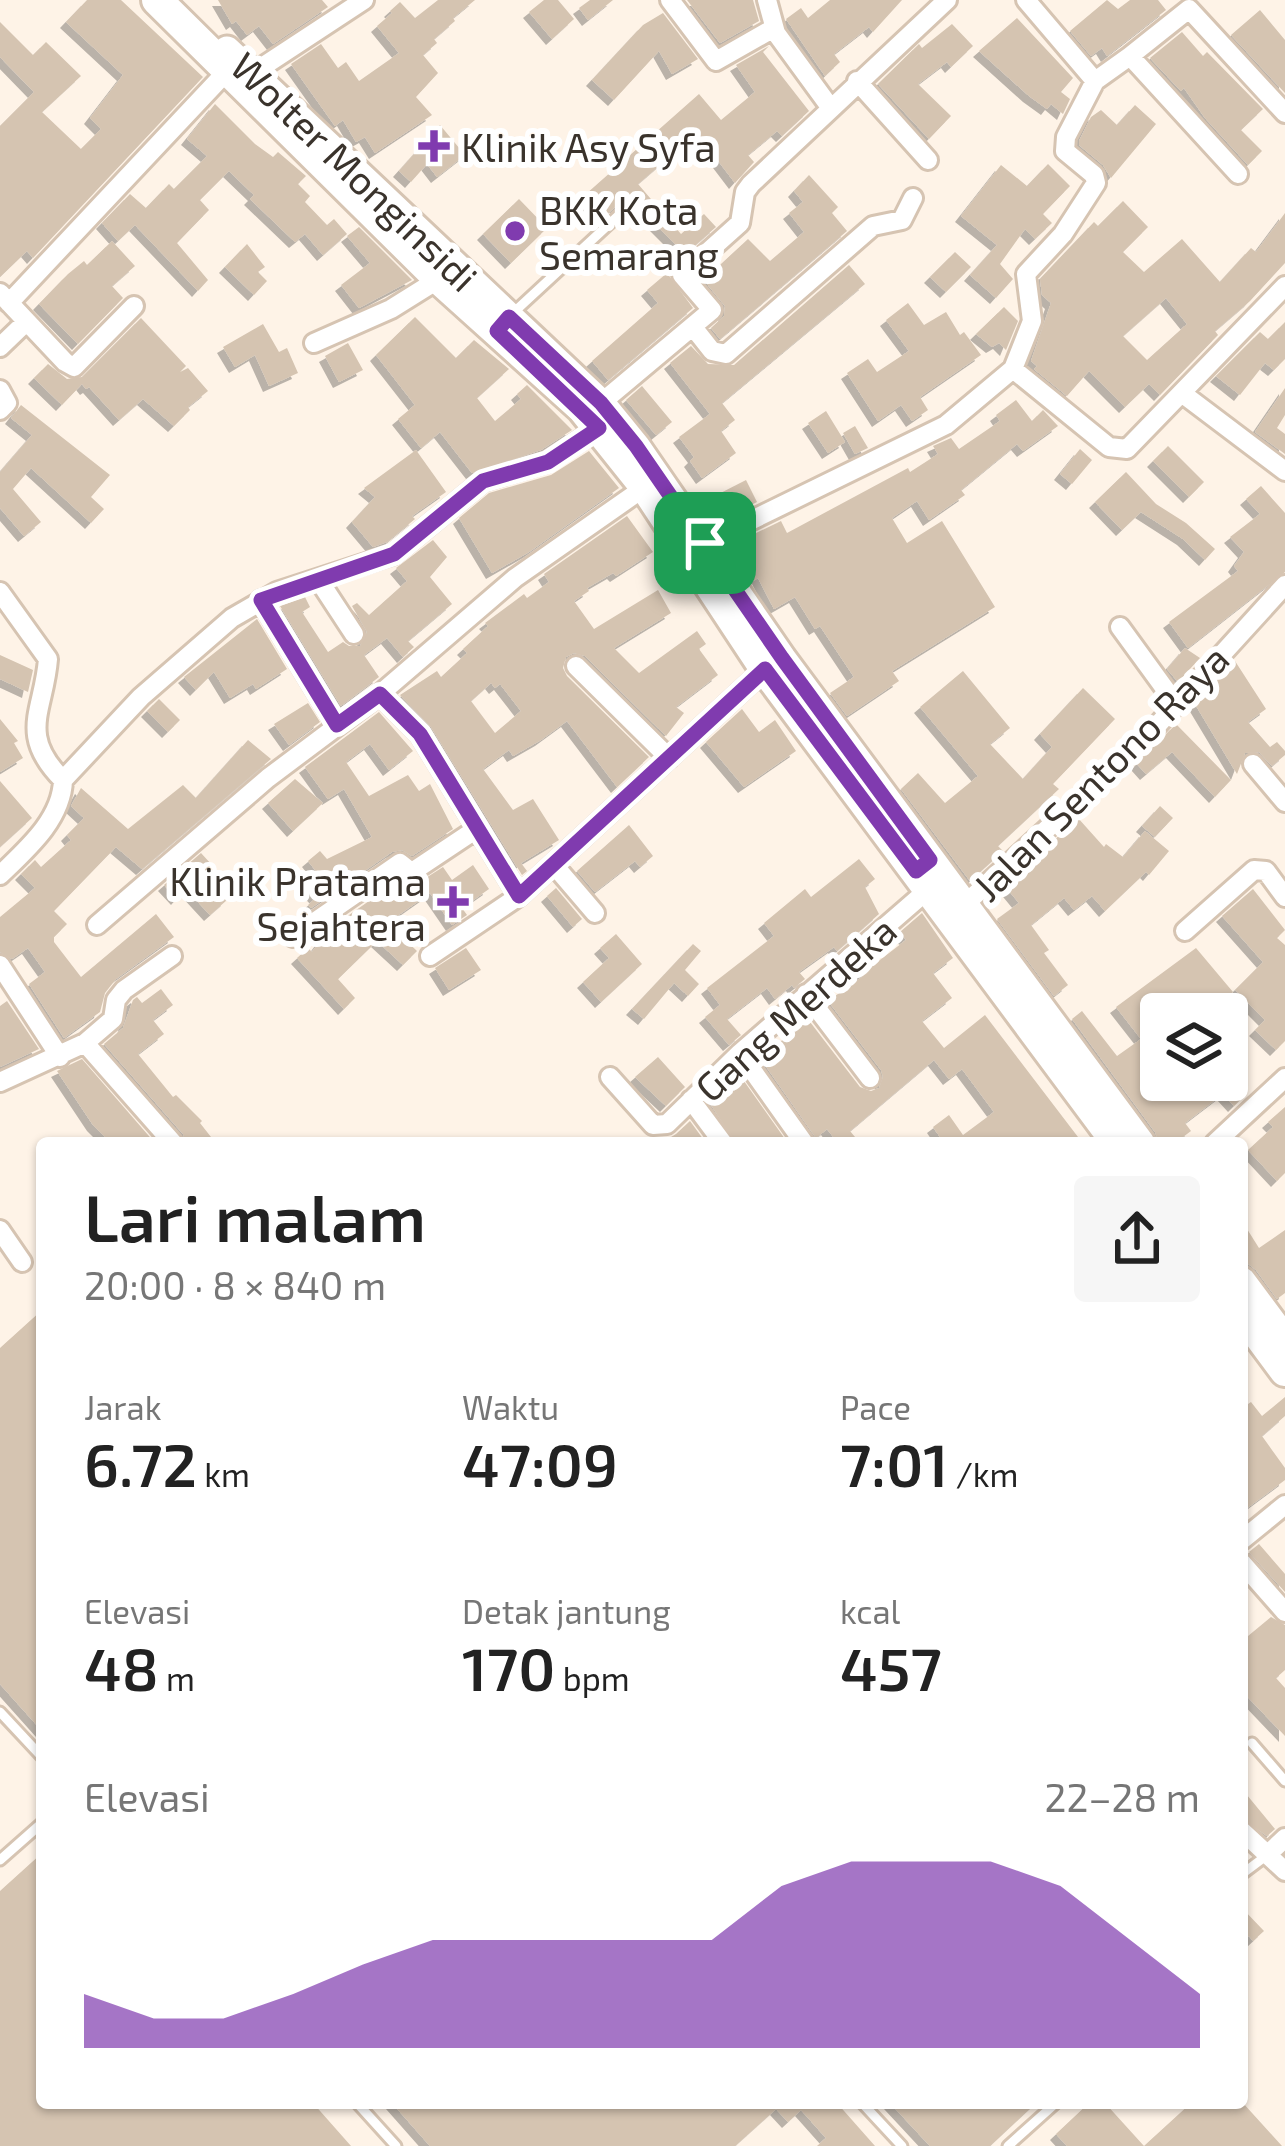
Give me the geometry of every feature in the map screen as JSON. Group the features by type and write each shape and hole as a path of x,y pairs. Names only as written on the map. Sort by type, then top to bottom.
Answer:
{"main road":[{"name":"Wolter Monginsidi","path":"174,6 608,403 1103,1137"},
{"name":"Wolter Monginsidi","path":"241,71 439,279 512,315"},
{"name":"Wolter Monginsidi","path":"608,403 645,487 765,669 926,873 964,905 1137,1137"},
{"path":"1248,1289 1285,1340"},
{"path":"1248,1321 1285,1371"}],"street":[{"path":"134,306 74,367 4,298 241,71 364,0"},
{"path":"670,0 716,61 774,28"},
{"path":"767,0 774,28 830,106"},
{"path":"0,874 51,819 62,801 63,781 184,656 261,600 394,554 483,481 548,462 712,310 683,273 740,223 745,192 751,184 947,0"},
{"path":"1026,0 1095,81"},
{"path":"705,543 946,425 1013,369 1032,321 1026,274 1068,228 1096,183 1094,175 1064,145 1095,81 1189,9 1285,113"},
{"path":"1130,56 1238,175"},
{"path":"857,81 928,160"},
{"path":"693,327 712,351 726,354 872,226 902,220 913,198"},
{"path":"314,343 391,309 439,279"},
{"path":"1013,369 1072,420 1116,449 1136,444 1285,286"},
{"path":"0,347 26,322"},
{"path":"0,390 7,403 0,410"},
{"path":"1184,394 1285,471"},
{"path":"97,925 268,778 380,694 515,578 645,487"},
{"path":"318,579 354,634"},
{"name":"Jalan Sentono Raya","path":"964,905 1118,764 1285,584"},
{"path":"0,592 48,659 37,718 38,745 63,781"},
{"path":"261,600 337,725"},
{"path":"1120,627 1176,704"},
{"path":"575,666 669,758"},
{"path":"430,956 519,896 765,669"},
{"path":"380,694 420,734 519,896"},
{"path":"1253,764 1285,802"},
{"path":"293,937 400,862 415,870 478,828"},
{"path":"554,865 595,913"},
{"path":"1185,931 1254,870 1266,871 1285,896"},
{"name":"Gang Merdeka","path":"610,1077 653,1125 667,1124 926,873"},
{"path":"0,1082 85,1043 113,1019 116,1000 124,990 172,956"},
{"path":"0,965 60,1057"},
{"path":"806,994 871,1078"},
{"path":"85,1043 168,1137"},
{"path":"740,1053 800,1137"},
{"path":"1221,1137 1285,1078"},
{"path":"691,1100 719,1137"},
{"path":"0,1230 22,1262"},
{"path":"1248,1535 1285,1505"},
{"path":"1248,1570 1285,1612"},
{"path":"1248,1837 1285,1871"},
{"path":"1267,1855 1285,1838"}],"lane":[{"path":"512,315 620,214"},
{"path":"0,1712 36,1751"},
{"path":"1252,1743 1285,1780"},
{"path":"0,1860 36,1828"},
{"path":"1248,1869 1267,1855"},
{"path":"362,2109 396,2146"},
{"path":"868,2109 902,2146"},
{"path":"1008,2146 1049,2109"}],"building":[{"path":"87,0 121,0 203,77 33,258 27,251 0,277 0,126 34,92 0,57 0,22 33,55 46,42 81,76 42,112 81,149 101,129 90,118 123,75 66,22"},
{"path":"218,0 322,0 328,7 273,44 259,26 247,35 236,21 232,24"},
{"path":"438,0 475,0 453,18 423,55 438,73 416,97 432,115 375,153 365,137 356,142 343,120 335,126 291,64 321,44 338,68 346,62 359,81 399,53 377,26 390,11 400,2 415,18"},
{"path":"544,0 558,0 574,19 552,39 529,12"},
{"path":"590,0 613,0 588,20 579,8"},
{"path":"687,0 753,0 759,21 720,43"},
{"path":"830,0 902,0 873,32 869,27 834,54 840,62 825,76 786,19 801,8 808,18"},
{"path":"1107,0 1118,9 1130,0 1158,0 1166,10 1107,56 1102,48 1091,56 1070,31"},
{"path":"1260,10 1285,40 1285,93 1231,35"},
{"path":"663,13 698,59 672,74 659,51 614,100 592,80 643,25"},
{"path":"1017,18 1073,78 1061,92 1070,99 1063,114 1029,96 979,51"},
{"path":"952,24 973,46 951,67 947,62 918,84 951,116 929,139 878,84 919,44 922,48"},
{"path":"1182,32 1263,109 1241,130 1262,151 1248,165 1184,88 1181,91 1150,58"},
{"path":"769,46 763,52 809,111 782,136 777,131 748,155 754,162 735,183 697,133 638,184 681,234 704,214 716,227 685,254 633,202 627,208 615,207 596,224 577,202 699,94 721,120 755,92 736,65"},
{"path":"215,104 255,144 273,157 278,152 306,176 298,184 310,196 305,202 327,225 334,219 347,234 323,255 305,234 295,242 250,199 254,195 229,171 200,200 209,210 177,243 208,280 198,291 135,225 118,241 102,223 130,194 146,208 169,184 174,189 207,156 187,139"},
{"path":"1135,105 1156,124 1111,178 1079,141 1091,117 1101,110 1117,125"},
{"path":"440,125 465,155 437,177 427,164 411,182 399,171"},
{"path":"1048,164 1070,186 1043,214 1052,223 1035,239 1025,229 1000,264 1013,279 996,298 970,275 997,245 961,216 1001,165 1027,186"},
{"path":"809,175 838,207 832,213 847,231 720,339 711,328 724,316 725,306 707,284 707,277 748,239 770,261 804,232 789,213 803,202 794,191"},
{"name":"BKK Kota Semarang","path":"519,199 547,228 511,263 483,234"},
{"path":"1123,201 1148,227 1123,252 1144,272 1182,239 1220,282 1251,248 1256,252 1285,213 1285,263 1215,331 1218,335 1160,395 1149,384 1125,407 1089,371 1067,396 1034,369 1037,366 1031,361 1051,303 1042,295 1040,279 1094,222 1098,226","holes":["1166,298 1187,324 1147,360 1123,336"]},
{"path":"359,227 412,280 359,308 341,285 370,263 347,236"},
{"path":"112,241 135,266 112,286 123,298 78,344 39,304 68,274 84,261 87,265"},
{"path":"247,244 265,267 258,272 267,281 254,295 225,267"},
{"path":"955,252 971,267 946,292 930,277"},
{"path":"849,265 865,284 722,403 735,420 721,431 736,453 702,478 679,437 710,414 670,363 691,346 708,364 734,365"},
{"path":"667,273 693,308 608,380 592,361 658,303 647,290"},
{"path":"908,303 924,325 946,312 960,335 964,332 981,355 920,397 928,410 912,421 901,405 878,421 847,373 868,359 877,372 909,351 886,320"},
{"path":"1004,307 1018,321 1006,350 999,343 992,347 976,334"},
{"path":"415,317 456,358 474,340 509,369 477,398 495,421 521,399 517,394 527,385 572,430 541,450 472,473 440,432 421,448 398,419 415,405 376,355"},
{"path":"141,318 186,366 180,372 188,368 208,391 174,426 143,399 119,420 82,384 62,405 34,378 48,364 67,379 82,377"},
{"path":"1285,322 1285,359 1274,370 1265,363 1240,395 1216,376 1260,332 1268,339"},
{"path":"263,324 279,352 287,348 298,373 269,386 255,355 235,367 223,347"},
{"path":"348,343 363,370 339,382 325,356"},
{"path":"642,386 672,422 656,435 626,400"},
{"path":"1285,388 1285,415 1277,428 1285,434 1285,454 1255,432"},
{"path":"1016,400 1032,421 1043,410 1058,426 1023,451 1017,444 961,490 965,495 929,520 917,501 892,518 907,543 942,521 995,607 892,671 899,681 847,716 830,693 854,677 820,626 815,629 795,597 774,609 758,578 751,582 727,547 781,521 787,533 908,468 910,472 938,454 933,446 951,438 959,449 1000,421 996,415"},
{"path":"21,405 110,475 91,497 104,509 91,523 31,468 13,489 41,522 24,536 0,508 0,472 32,435 11,418"},
{"path":"826,411 845,442 828,453 808,423"},
{"path":"855,426 868,448 855,454 843,433"},
{"path":"1168,446 1204,482 1189,497 1153,461"},
{"path":"1080,449 1092,460 1072,484 1060,474"},
{"path":"416,450 446,492 412,516 415,519 387,542 373,547 352,522 375,497 364,488"},
{"path":"589,451 619,488 492,573 459,518 489,493 551,475"},
{"path":"1126,472 1156,504 1215,549 1205,560 1141,512 1122,530 1095,502"},
{"path":"746,480 757,502 712,525 701,503"},
{"path":"1261,486 1285,513 1285,572 1188,648 1169,622 1238,571 1234,566 1244,552 1230,537 1260,514 1246,499"},
{"path":"627,516 653,552 587,588 574,601 594,629 658,590 671,613 614,648 639,673 697,631 706,644 699,649 718,675 676,707 684,713 666,736 585,656 566,657 567,676 649,757 617,787 567,721 483,769 513,810 533,799 559,840 521,863 527,871 522,875 431,727 400,695 437,671 441,677 467,653 463,649 488,626 485,623 549,582 544,574","holes":["491,683 495,688 500,684 521,711 495,733 471,701"]},
{"path":"433,540 447,557 430,577 452,604 408,641 414,647 403,657 387,638 364,655 379,677 341,706 280,606 305,597 310,607 302,612 328,652 343,642 360,646 367,632 352,606 357,603 369,615 407,581 396,568"},
{"path":"257,619 287,669 256,689 253,684 230,698 214,672 196,690 184,677"},
{"path":"1185,648 1200,658 1178,682 1167,669"},
{"path":"0,655 33,670 28,692 0,679"},
{"path":"1235,661 1266,709 1248,722 1270,747 1277,742 1285,751 1272,766 1259,752 1245,753 1237,774 1195,704"},
{"path":"963,671 1010,728 990,744 1023,779 1052,747 1040,734 1083,688 1115,719 1053,784 1059,789 998,846 1003,851 970,881 901,789 918,773 945,803 978,776 920,707"},
{"path":"159,699 180,720 168,732 147,711"},
{"path":"308,703 320,722 289,745 274,724"},
{"path":"742,709 759,732 775,720 796,751 744,787 706,742"},
{"path":"379,712 413,751 389,770 370,744 346,762 369,796 408,775 419,791 430,784 453,829 412,856 402,850 392,852 311,908 308,905 316,898 305,886 319,875 308,861 320,851 327,859 372,837 344,789 328,799 305,767"},
{"path":"0,719 18,741 14,743 23,758 0,772"},
{"path":"1176,724 1231,780 1215,797 1172,752 1146,774 1137,764"},
{"path":"248,740 271,759 142,869 116,847 54,911 67,924 54,942 81,977 156,914 174,937 116,979 105,993 100,1012 64,1038 29,984 45,972 28,948 12,959 0,952 0,917 35,888 21,874 35,860 41,867 71,840 67,835 84,818 71,806 81,788 128,829 183,785 196,798"},
{"path":"295,779 323,803 293,831 268,803"},
{"path":"0,781 32,818 0,847"},
{"path":"1160,806 1173,818 1155,837 1142,826"},
{"path":"1078,818 1104,847 1123,857 1145,831 1169,851 1149,875 1146,872 1105,911 1092,896 1074,910 1064,898 1031,925 1049,950 1044,953 1068,985 1054,996 997,919 1019,903 1005,886"},
{"path":"629,825 653,856 640,867 635,861 595,892 577,871"},
{"path":"201,853 212,865 203,874 227,900 210,915 186,889 177,899 164,885"},
{"path":"859,859 875,879 865,887 879,914 837,951 834,947 799,972 805,979 794,988 775,999 767,988 727,1019 741,1035 729,1045 705,1017 720,1005 707,988 774,936 764,923 805,889 811,897"},
{"path":"473,865 489,889 462,908 467,915 452,925 430,893 393,919 404,929 399,934 417,951 403,965 377,941 338,979 355,998 344,1009 297,958 308,948 312,952 329,929 399,880 418,883 443,867 452,880"},
{"path":"556,888 582,919 573,927 547,896"},
{"path":"1253,889 1285,930 1277,938 1285,945 1285,1041 1276,1050 1255,1030 1265,1020 1248,1003 1248,993 1235,990 1263,962 1222,916"},
{"path":"922,913 953,958 933,973 952,998 922,1021 944,1048 985,1015 1078,1137 940,1137 933,1127 949,1115 963,1135 994,1112 962,1069 949,1079 934,1060 850,1131 855,1137 833,1137 827,1129 815,1137 758,1055 767,1047 770,1051 807,1018 860,1087 879,1088 881,1070 828,1001 862,977 857,970 871,957 876,963 906,940 900,932"},
{"path":"616,934 642,964 601,1002 583,982 609,958 600,948"},
{"path":"693,944 701,951 685,970 699,984 688,996 674,983 644,1019 632,1009"},
{"path":"466,948 481,970 449,990 435,968"},
{"path":"1196,948 1233,992 1140,993 1140,1038 1116,1007"},
{"path":"161,989 173,1005 153,1020 164,1034 138,1054 173,1097 202,1121 211,1137 184,1137 104,1044 123,1028 133,1000 137,997 142,1003"},
{"path":"7,1001 39,1049 0,1067 0,1006"},
{"path":"1082,1011 1117,1056 1140,1040 1140,1101 1214,1101 1185,1123 1191,1131 1183,1137 1157,1137 1072,1019"},
{"path":"658,1057 685,1087 666,1106 635,1077"},
{"path":"82,1059 150,1137 105,1137 57,1071"},
{"path":"739,1074 784,1137 732,1137 709,1102"},
{"path":"1285,1107 1285,1173 1277,1181 1248,1150 1273,1127 1268,1122"},
{"path":"690,1121 702,1137 671,1137"},
{"path":"1285,1230 1285,1293 1277,1299 1248,1264 1248,1231 1259,1248"},
{"path":"36,1315 36,1724 0,1684 0,1348"},
{"path":"1285,1397 1285,1416 1262,1436 1285,1468 1285,1480 1248,1508 1248,1404 1262,1416"},
{"path":"1259,1544 1285,1574 1285,1592 1249,1552"},
{"path":"1271,1617 1285,1625 1285,1670 1276,1678 1285,1688 1285,1736 1248,1697 1248,1636"},
{"path":"1248,1796 1275,1829 1267,1836 1248,1822"},
{"path":"36,1858 36,2109 318,2109 351,2146 0,2146 0,1891"},
{"path":"1248,1914 1264,1931 1253,1941"},
{"path":"397,2109 776,2109 735,2146 430,2146"},
{"path":"776,2109 842,2109 875,2146 817,2146 826,2138 801,2110 788,2122"},
{"path":"896,2109 1030,2109 990,2146 930,2146"},
{"path":"1083,2109 1110,2109 1144,2146 1067,2146 1056,2134"},
{"path":"1184,2109 1248,2109 1282,2146 1144,2146"}],"place":[{"name":"Klinik Asy Syfa","path":"434,146"},
{"name":"BKK Kota Semarang","path":"515,231"},
{"name":"Klinik Pratama Sejahtera","path":"453,902"}],"route":[{"path":"509,317 601,403 705,543 782,658 930,860 916,871 765,669 519,896 412,724 380,694 337,725 261,600 394,554 483,481 557,458 599,428 497,331 509,317"}]}
